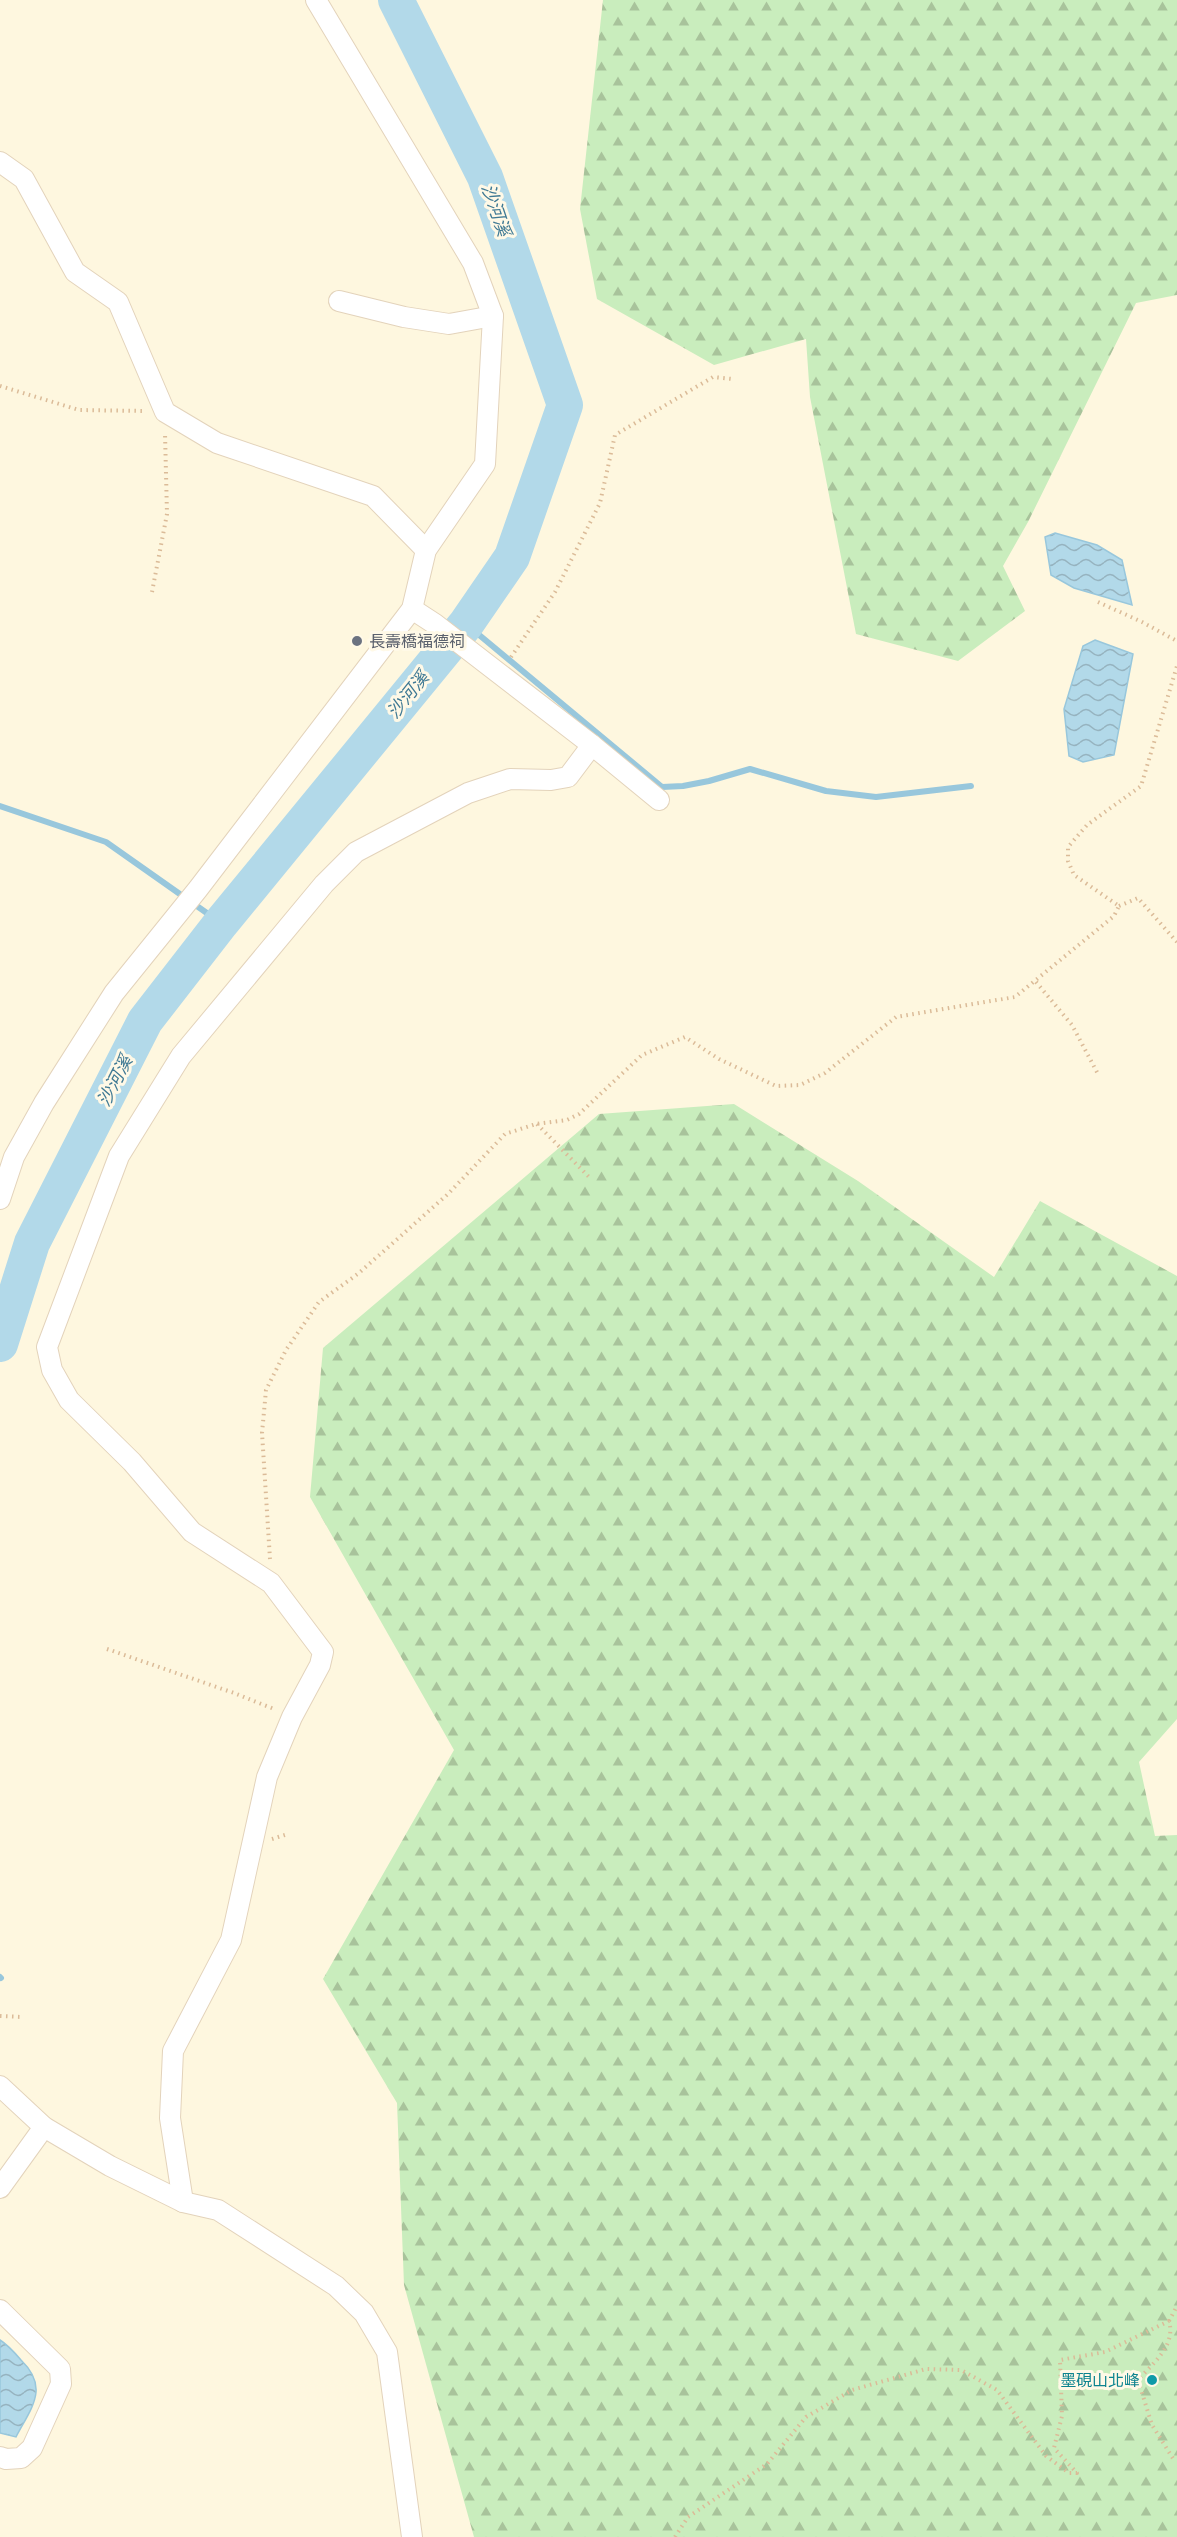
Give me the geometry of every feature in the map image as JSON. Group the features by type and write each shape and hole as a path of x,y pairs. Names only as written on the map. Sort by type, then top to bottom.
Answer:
{"street":[{"path":"0,1199 7,1155 44,1103 114,993 198,889 412,609 426,550 484,464 493,316 473,263 316,0"},
{"path":"0,162 24,178 75,272 118,302 165,412 217,443 373,496 426,550"},
{"path":"339,301 404,317 449,324 493,316"},
{"path":"412,609 435,624 592,745 659,800"},
{"path":"183,2202 170,2118 173,2051 231,1940 267,1777 292,1717 320,1665 323,1652 271,1583 192,1532 132,1462 69,1400 52,1370 47,1347 119,1156 181,1056 324,884 356,852 468,793 510,779 551,780 568,777 592,745"},
{"path":"0,2086 44,2127 110,2166 183,2202 218,2210 336,2286 364,2313 387,2352 412,2537"},
{"path":"0,2187 44,2127"},
{"path":"0,2310 60,2369 61,2377 61,2384 32,2448 21,2458 0,2457"}],"path":[{"path":"491,667 513,656 555,592 600,503 615,435 713,377 732,379"},
{"path":"0,386 79,410 165,412 167,514 152,592"},
{"path":"1098,602 1177,641"},
{"path":"1119,906 1074,875 1068,861 1068,847 1087,825 1141,786 1177,666"},
{"path":"271,1583 262,1433 266,1390 286,1350 319,1302 359,1273 448,1194 505,1134 536,1124 567,1120 579,1114 642,1055 685,1038 719,1059 776,1086 800,1085 825,1073 896,1017 1015,997 1114,916 1119,906 1138,898 1177,942"},
{"path":"1036,982 1072,1025 1098,1074"},
{"path":"536,1124 589,1177"},
{"path":"106,1649 234,1693 292,1717"},
{"path":"0,2016 22,2017"},
{"path":"675,2537 688,2517 767,2464 806,2417 852,2390 926,2369 961,2370 997,2390 1046,2456 1069,2473 1077,2473 1054,2448 1062,2416 1060,2360 1105,2352 1169,2321 1177,2306"},
{"path":"1169,2321 1172,2332 1164,2351 1138,2380 1152,2425 1174,2460"}],"green space":[{"path":"603,0 1177,0 1177,295 1136,303 1028,522 1003,566 1025,611 958,661 856,634 810,397 806,339 714,365 597,299 580,209"},
{"path":"734,1104 858,1181 994,1277 1040,1201 1177,1276 1177,1719 1139,1762 1155,1836 1177,1835 1177,2537 474,2537 404,2285 397,2103 323,1979 454,1750 310,1497 323,1348 599,1114"}],"water":[{"path":"1055,533 1097,545 1122,560 1132,605 1074,588 1051,575 1045,537"},
{"path":"1095,640 1133,654 1114,755 1083,762 1069,756 1064,709 1083,646"},
{"path":"0,2340 30,2370 35,2380 35,2398 32,2407 16,2437 0,2433"}],"waterway":[{"name":"沙河溪","path":"0,1344 32,1243 145,1021 221,923 466,624 512,557 565,405 485,177 396,0"},
{"path":"466,624 662,787 709,781 750,769 826,791 876,797 971,786"},
{"path":"0,806 106,842 221,923"}],"place":[{"name":"長壽橋福德祠","path":"357,641"},
{"name":"墨硯山北峰","path":"1152,2380"}]}
